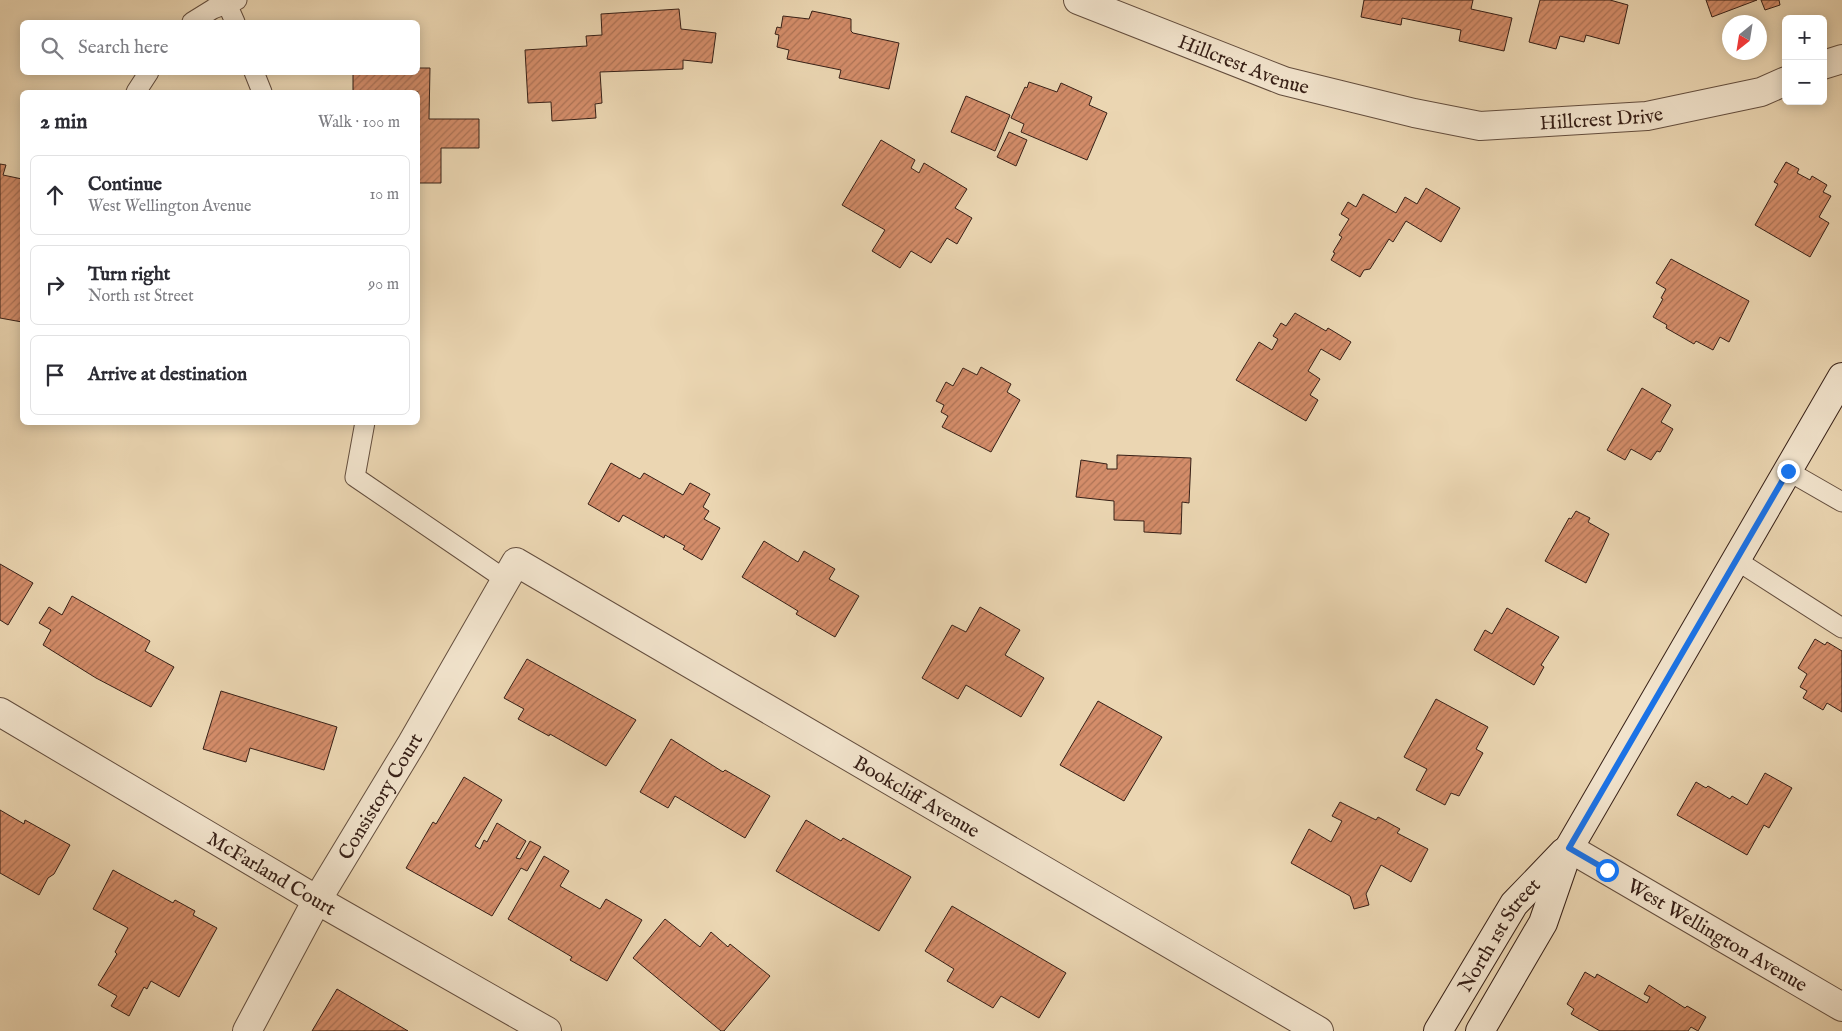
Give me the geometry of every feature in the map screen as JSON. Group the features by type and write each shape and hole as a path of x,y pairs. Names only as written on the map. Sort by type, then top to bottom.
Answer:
{"street":[{"name":"Hillcrest Avenue","path":"1078,0 1284,81 1414,113"},
{"path":"1827,64 1842,59"},
{"name":"Hillcrest Drive","path":"1414,113 1480,126 1647,116 1761,92 1782,84"},
{"name":"North 1st Street","path":"1480,1031 1544,923 1569,848 1842,377"},
{"name":"Consistory Court","path":"247,1031 317,900 511,571"},
{"name":"Bookcliff Avenue","path":"511,571 1319,1031"},
{"name":"McFarland Court","path":"0,712 317,900 547,1031"},
{"name":"North 1st Street","path":"1438,1031 1514,904 1569,848"},
{"name":"West Wellington Avenue","path":"1569,848 1842,1006"}],"lane":[{"path":"195,20 213,9 232,2 235,20"},
{"path":"137,90 147,75"},
{"path":"255,75 261,90"},
{"path":"364,425 355,477 511,571"},
{"path":"1788,471 1842,502"},
{"path":"1736,560 1842,628"}],"building":[{"path":"1364,0 1473,0 1471,9 1512,18 1504,51 1459,41 1461,30 1402,18 1401,25 1361,17"},
{"path":"1540,0 1610,0 1628,5 1619,44 1586,35 1584,42 1560,36 1556,49 1529,42"},
{"path":"1706,0 1757,0 1712,17"},
{"path":"1761,0 1779,0 1780,5 1765,10"},
{"path":"679,9 681,29 716,33 712,63 683,60 683,69 600,72 602,103 595,104 596,118 552,121 551,102 528,103 525,50 587,46 586,36 602,35 601,14"},
{"path":"812,11 851,19 851,31 853,33 899,43 889,89 839,78 841,70 787,59 789,50 777,47 779,35 775,34 777,27 781,28 783,16 809,19"},
{"path":"420,68 430,68 429,119 479,119 479,148 441,148 441,183 420,183 420,90 353,90 353,75 420,75"},
{"path":"1029,82 1057,92 1061,83 1092,97 1089,105 1107,113 1087,160 1021,132 1024,124 1011,118"},
{"path":"966,96 1010,115 995,151 951,132"},
{"path":"1009,132 1027,140 1016,166 997,157"},
{"path":"881,140 915,160 911,168 919,173 924,163 967,189 955,208 972,218 957,244 947,238 931,263 911,251 900,268 872,251 885,230 842,205"},
{"path":"1786,162 1799,169 1797,173 1810,180 1812,176 1827,185 1823,192 1831,196 1819,217 1829,223 1810,257 1755,225 1778,184 1774,182"},
{"path":"0,164 6,165 3,175 20,179 20,322 0,318"},
{"path":"1426,188 1460,208 1441,242 1406,221 1393,242 1389,239 1370,269 1364,270 1360,277 1331,260 1335,253 1333,252 1342,237 1339,235 1349,219 1341,214 1348,202 1356,207 1363,194 1396,213 1405,197 1417,204"},
{"path":"1671,259 1749,301 1729,342 1720,337 1713,350 1696,341 1694,344 1666,328 1667,325 1653,317 1666,289 1656,283"},
{"path":"1295,313 1326,331 1328,328 1351,342 1340,360 1321,349 1308,371 1320,379 1310,395 1318,400 1306,421 1236,380 1259,342 1272,350 1278,339 1273,336 1281,323 1286,326"},
{"path":"981,367 1011,384 1007,392 1020,400 991,452 942,427 948,416 941,412 944,405 936,401 946,382 953,386 963,368 977,375"},
{"path":"1642,388 1671,405 1661,422 1673,429 1660,452 1657,451 1651,460 1631,449 1625,460 1607,450"},
{"path":"1117,455 1191,458 1189,503 1182,502 1181,534 1144,532 1144,521 1114,520 1114,501 1076,497 1081,460 1107,464 1107,469 1117,469"},
{"path":"611,463 640,479 644,473 683,495 690,483 710,494 703,507 709,511 704,519 720,528 702,560 683,549 685,546 665,535 664,538 623,515 619,522 588,504"},
{"path":"1576,511 1590,518 1588,522 1609,534 1586,583 1545,561 1569,518 1571,519"},
{"path":"764,541 798,562 804,551 835,569 829,579 859,596 835,637 796,614 798,611 742,577"},
{"path":"0,564 33,583 8,625 0,620"},
{"path":"72,596 150,641 145,651 174,667 151,707 96,678 43,645 51,630 39,623 49,607 62,615"},
{"path":"980,607 1020,630 1005,655 1044,678 1021,717 966,685 958,699 922,678 952,625 966,632"},
{"path":"1507,608 1559,637 1541,665 1544,667 1534,685 1474,650 1485,630 1492,634"},
{"path":"1815,639 1825,645 1827,642 1842,651 1842,712 1827,703 1823,710 1803,698 1807,691 1800,687 1807,674 1798,668"},
{"path":"527,659 636,720 606,766 550,734 549,736 518,719 524,709 504,698"},
{"path":"221,691 337,727 324,770 250,748 246,762 203,749"},
{"path":"1436,699 1488,727 1476,749 1483,753 1459,796 1451,793 1445,805 1416,790 1427,769 1404,757"},
{"path":"1098,701 1162,737 1124,801 1060,765"},
{"path":"671,739 723,772 725,770 770,796 745,838 675,796 668,808 640,792"},
{"path":"1765,773 1792,788 1769,828 1764,825 1747,855 1677,815 1696,782 1706,788 1708,786 1730,799 1732,796 1747,805"},
{"path":"464,777 502,800 475,846 480,849 484,840 487,842 497,823 526,841 516,858 520,859 530,841 541,847 527,871 521,868 492,916 406,868 433,822 436,824"},
{"path":"1340,802 1376,820 1378,817 1400,829 1397,833 1428,849 1411,882 1381,865 1366,894 1369,905 1354,909 1350,896 1291,863 1309,829 1331,842 1342,821 1332,816"},
{"path":"0,810 24,824 25,820 70,845 54,874 48,878 39,895 0,873"},
{"path":"806,820 841,841 843,838 911,877 879,931 776,871"},
{"path":"544,856 569,871 560,886 600,909 606,899 642,920 607,981 570,960 572,957 508,919"},
{"path":"113,870 173,903 175,900 195,911 193,915 217,928 179,997 151,981 147,989 144,987 129,1016 111,1006 117,996 98,985 117,954 115,952 128,928 93,909"},
{"path":"952,906 1066,973 1039,1018 1001,996 993,1008 947,981 954,969 925,951"},
{"path":"665,919 700,947 711,932 728,947 730,944 770,976 724,1031 721,1031 633,958"},
{"path":"1585,972 1595,978 1597,974 1647,1003 1650,997 1644,994 1649,985 1685,1008 1687,1006 1706,1017 1698,1031 1691,1027 1688,1031 1600,1031 1571,1014 1574,1009 1567,1004"},
{"path":"337,989 408,1031 312,1031"}],"route":[{"path":"1607,870 1569,848 1788,471"}]}
